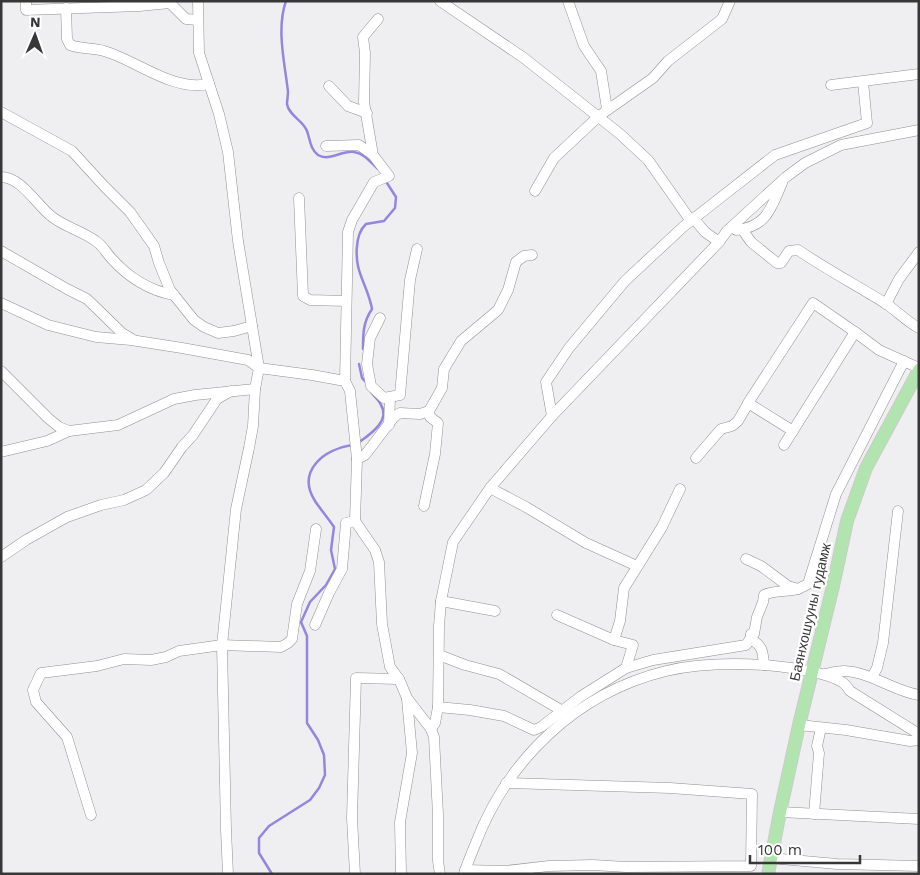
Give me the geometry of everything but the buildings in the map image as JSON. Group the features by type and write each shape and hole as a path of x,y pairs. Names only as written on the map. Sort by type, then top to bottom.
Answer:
{"main road":[{"name":"Баянхошууны гудамж","path":"768,874 799,725 816,674 847,522 866,468 919,369"}],"street":[{"path":"26,1 26,10 139,6 169,2 186,19 198,20"},
{"path":"198,1 199,53 219,114 228,152 238,241 259,368 255,389 253,426 244,478 236,509 222,645 228,874"},
{"path":"440,1 603,113 648,160 693,220 719,242"},
{"path":"568,1 584,46 601,71 603,113"},
{"path":"535,191 554,158 603,113 653,78 668,61 722,20 730,1"},
{"path":"66,8 67,39 70,45 107,52 184,85 200,86 209,84"},
{"path":"378,19 363,37 365,53 364,102 373,154 386,177 374,182 352,220 348,232 345,381 350,391 356,456 355,520 375,550 379,562 382,624 390,667 399,679 407,698 431,729 434,737 440,874"},
{"path":"832,85 919,74"},
{"path":"552,416 546,382 569,348 625,281 653,253 775,155 867,123 863,82"},
{"path":"329,86 348,106 367,113"},
{"path":"1,112 72,151 130,212 154,246 170,290 188,315 212,331 224,333 252,326"},
{"path":"431,729 435,723 438,707 439,626 453,542 490,488 552,416 719,242 727,230 783,180 805,163 841,145 919,130"},
{"path":"805,163 818,140"},
{"path":"326,146 359,145 373,154"},
{"path":"1,177 11,178 18,182 52,217 98,242 132,278 162,293 174,295"},
{"path":"727,230 742,229 757,224 767,216 783,180"},
{"path":"299,198 304,296 310,300 346,301"},
{"path":"742,229 751,242 777,263 781,263 790,251 798,250 886,304 906,321 919,328"},
{"path":"380,318 370,338 367,364 372,386 384,398 390,398 400,395 409,290 417,249"},
{"path":"1,251 87,299 122,333 135,340"},
{"path":"886,304 899,278 919,252"},
{"path":"424,506 435,454 438,423 430,417 429,411 442,388 444,369 461,341 498,310 508,290 516,262 524,256 532,255"},
{"path":"1,303 48,325 96,337 135,340 248,360 259,368 345,381"},
{"path":"696,458 721,429 732,426 738,421 813,303 880,350 919,369"},
{"path":"784,445 855,332"},
{"path":"438,707 504,716 534,730 626,668 653,660 746,645 751,634 754,634 764,595 770,592 789,592 808,584 836,494 904,361"},
{"path":"1,370 48,418 59,427 69,431"},
{"path":"1,452 48,441 69,431 118,425 174,399 255,389"},
{"path":"1,557 66,517 101,505 124,500 146,490 164,473 217,400 231,391"},
{"path":"389,425 390,398"},
{"path":"748,403 793,431"},
{"path":"356,456 365,455 400,413 420,414 429,411"},
{"path":"490,488 586,543 637,566"},
{"path":"614,640 620,621 624,588 662,527 680,489"},
{"path":"872,677 877,668 883,643 898,511"},
{"path":"315,626 342,568 346,523 355,520"},
{"path":"91,815 67,737 36,702 33,690 40,673 97,666 124,659 151,660 166,657 179,651 222,645 281,647 292,639 297,604 310,571 316,530"},
{"path":"746,558 761,566 788,586 798,589"},
{"path":"442,601 495,611"},
{"path":"557,615 614,640 633,645 626,668"},
{"path":"750,639 757,642 763,651 764,665"},
{"path":"439,656 500,674 561,710"},
{"path":"506,783 670,788 752,794 751,866 626,867 593,865 549,866 505,872 465,872 479,832 506,783 531,750 557,726 586,706 637,680 666,671 734,663 764,665 816,674 844,683 850,691 919,734"},
{"path":"816,674 842,671 872,677 908,693 919,695"},
{"path":"355,874 353,769 356,678 399,679"},
{"path":"400,874 400,822 412,753 407,698"},
{"path":"799,725 846,730 910,741 919,740"},
{"path":"814,814 819,753 817,746 821,728"},
{"path":"531,750 534,730"},
{"path":"780,812 919,819"},
{"path":"770,858 837,864 919,866"}],"waterway":[{"path":"286,1 281,35 288,92 288,108 305,127 315,153 322,157 331,157 349,152 358,153 378,169"},
{"path":"363,349 365,323 372,309 359,270 357,248 359,235 366,224 384,221 395,208 396,197 385,180"},
{"path":"359,364 362,378 367,383"},
{"path":"358,443 377,427 383,417 380,403 371,392"},
{"path":"272,874 259,853 259,838 269,826 310,800 319,788 325,775 324,755 318,740 307,723 307,636 301,622 310,602 326,585 335,569 331,550 334,527 315,501 310,490 309,480 311,471 323,457 332,451 353,445"}]}
